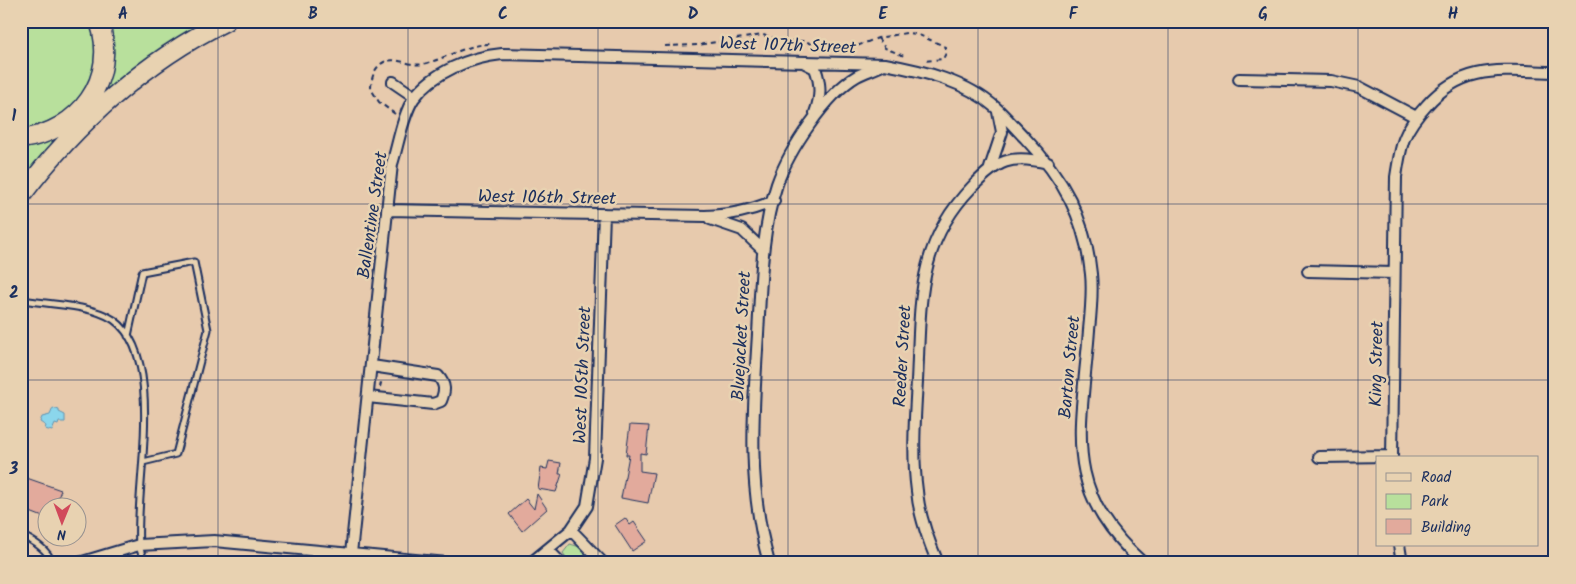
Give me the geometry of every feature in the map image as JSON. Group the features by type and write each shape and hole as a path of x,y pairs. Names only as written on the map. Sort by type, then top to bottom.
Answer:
{"highway":[{"path":"21,140 48,134 70,121 88,101 96,87 104,57 104,40 99,21"},
{"path":"21,196 76,130 117,93 171,52 226,21"}],"street":[{"name":"West 107th Street","path":"414,97 448,70 468,61 502,54 885,64 916,70 947,80 995,107 1049,163"},
{"name":"Bluejacket Street","path":"802,61 815,68 820,83 820,101 812,121"},
{"name":"Bluejacket Street","path":"769,563 756,500 752,439 762,249 778,184 788,161 812,121 832,97 857,76 885,64"},
{"path":"1239,79 1331,81 1366,90 1416,117 1441,89 1467,76 1488,72 1555,72"},
{"path":"393,82 414,97"},
{"name":"Ballentine Street","path":"350,558 372,366 392,164 414,97"},
{"name":"Reeder Street","path":"990,168 1002,132 1001,121 995,107"},
{"name":"King Street","path":"1392,456 1396,177 1400,147 1405,132 1416,117"},
{"name":"Reeder Street","path":"938,563 922,518 914,467 923,280 930,253 944,221 953,207 990,168 1001,162 1028,158 1049,163"},
{"name":"Barton Street","path":"1049,163 1069,196 1078,216 1086,244 1091,274 1092,298 1080,419 1080,446 1084,471 1091,495 1114,535 1143,563"},
{"name":"West 106th Street","path":"388,210 732,216 774,201"},
{"name":"West 105th Street","path":"526,563 532,562 571,530 587,506 595,458 604,214"},
{"name":"West 106th Street","path":"705,216 742,230 762,249"},
{"path":"1308,271 1394,272"},
{"path":"368,397 433,404 441,401 445,391 444,382 438,376 372,366"},
{"name":"King Street","path":"1319,458 1376,457"},
{"path":"571,530 602,563"},
{"path":"79,563 139,545 214,541 260,545 350,558 448,563"},
{"path":"1399,546 1402,563"},
{"path":"548,550 561,563"}],"lane":[{"path":"128,336 142,272 194,262 208,330 206,340 176,454 143,462"},
{"path":"21,300 95,311 114,320 128,336 140,358 142,374 143,462 139,545 145,563"},
{"path":"21,535 40,546 50,557 52,563"}],"path":[{"path":"910,58 885,48 878,38 917,34 946,47 943,59 933,62 917,60"},
{"path":"380,390 382,379"}],"green space":[{"path":"21,21 89,21 93,35 94,60 86,88 70,107 48,121 21,130"},
{"path":"108,21 210,21 155,53 98,99 111,47"},
{"path":"62,134 21,186 21,145"},
{"path":"570,544 580,547 594,563 570,563 563,553"}],"water":[{"path":"53,408 65,415 65,422 59,422 58,425 55,424 52,431 45,429 46,426 40,422 42,417 50,415"}],"building":[{"path":"630,425 649,426 646,454 640,453 640,471 654,473 648,503 621,498 629,455 626,455"},
{"path":"549,461 561,463 559,474 562,474 556,492 538,489 541,468 547,469"},
{"path":"21,476 61,490 59,496 38,496 38,515 25,510 26,508 21,506"},
{"path":"537,494 547,509 522,531 509,514 526,499 534,509"},
{"path":"625,518 630,525 634,522 647,541 632,551 615,525"}]}
